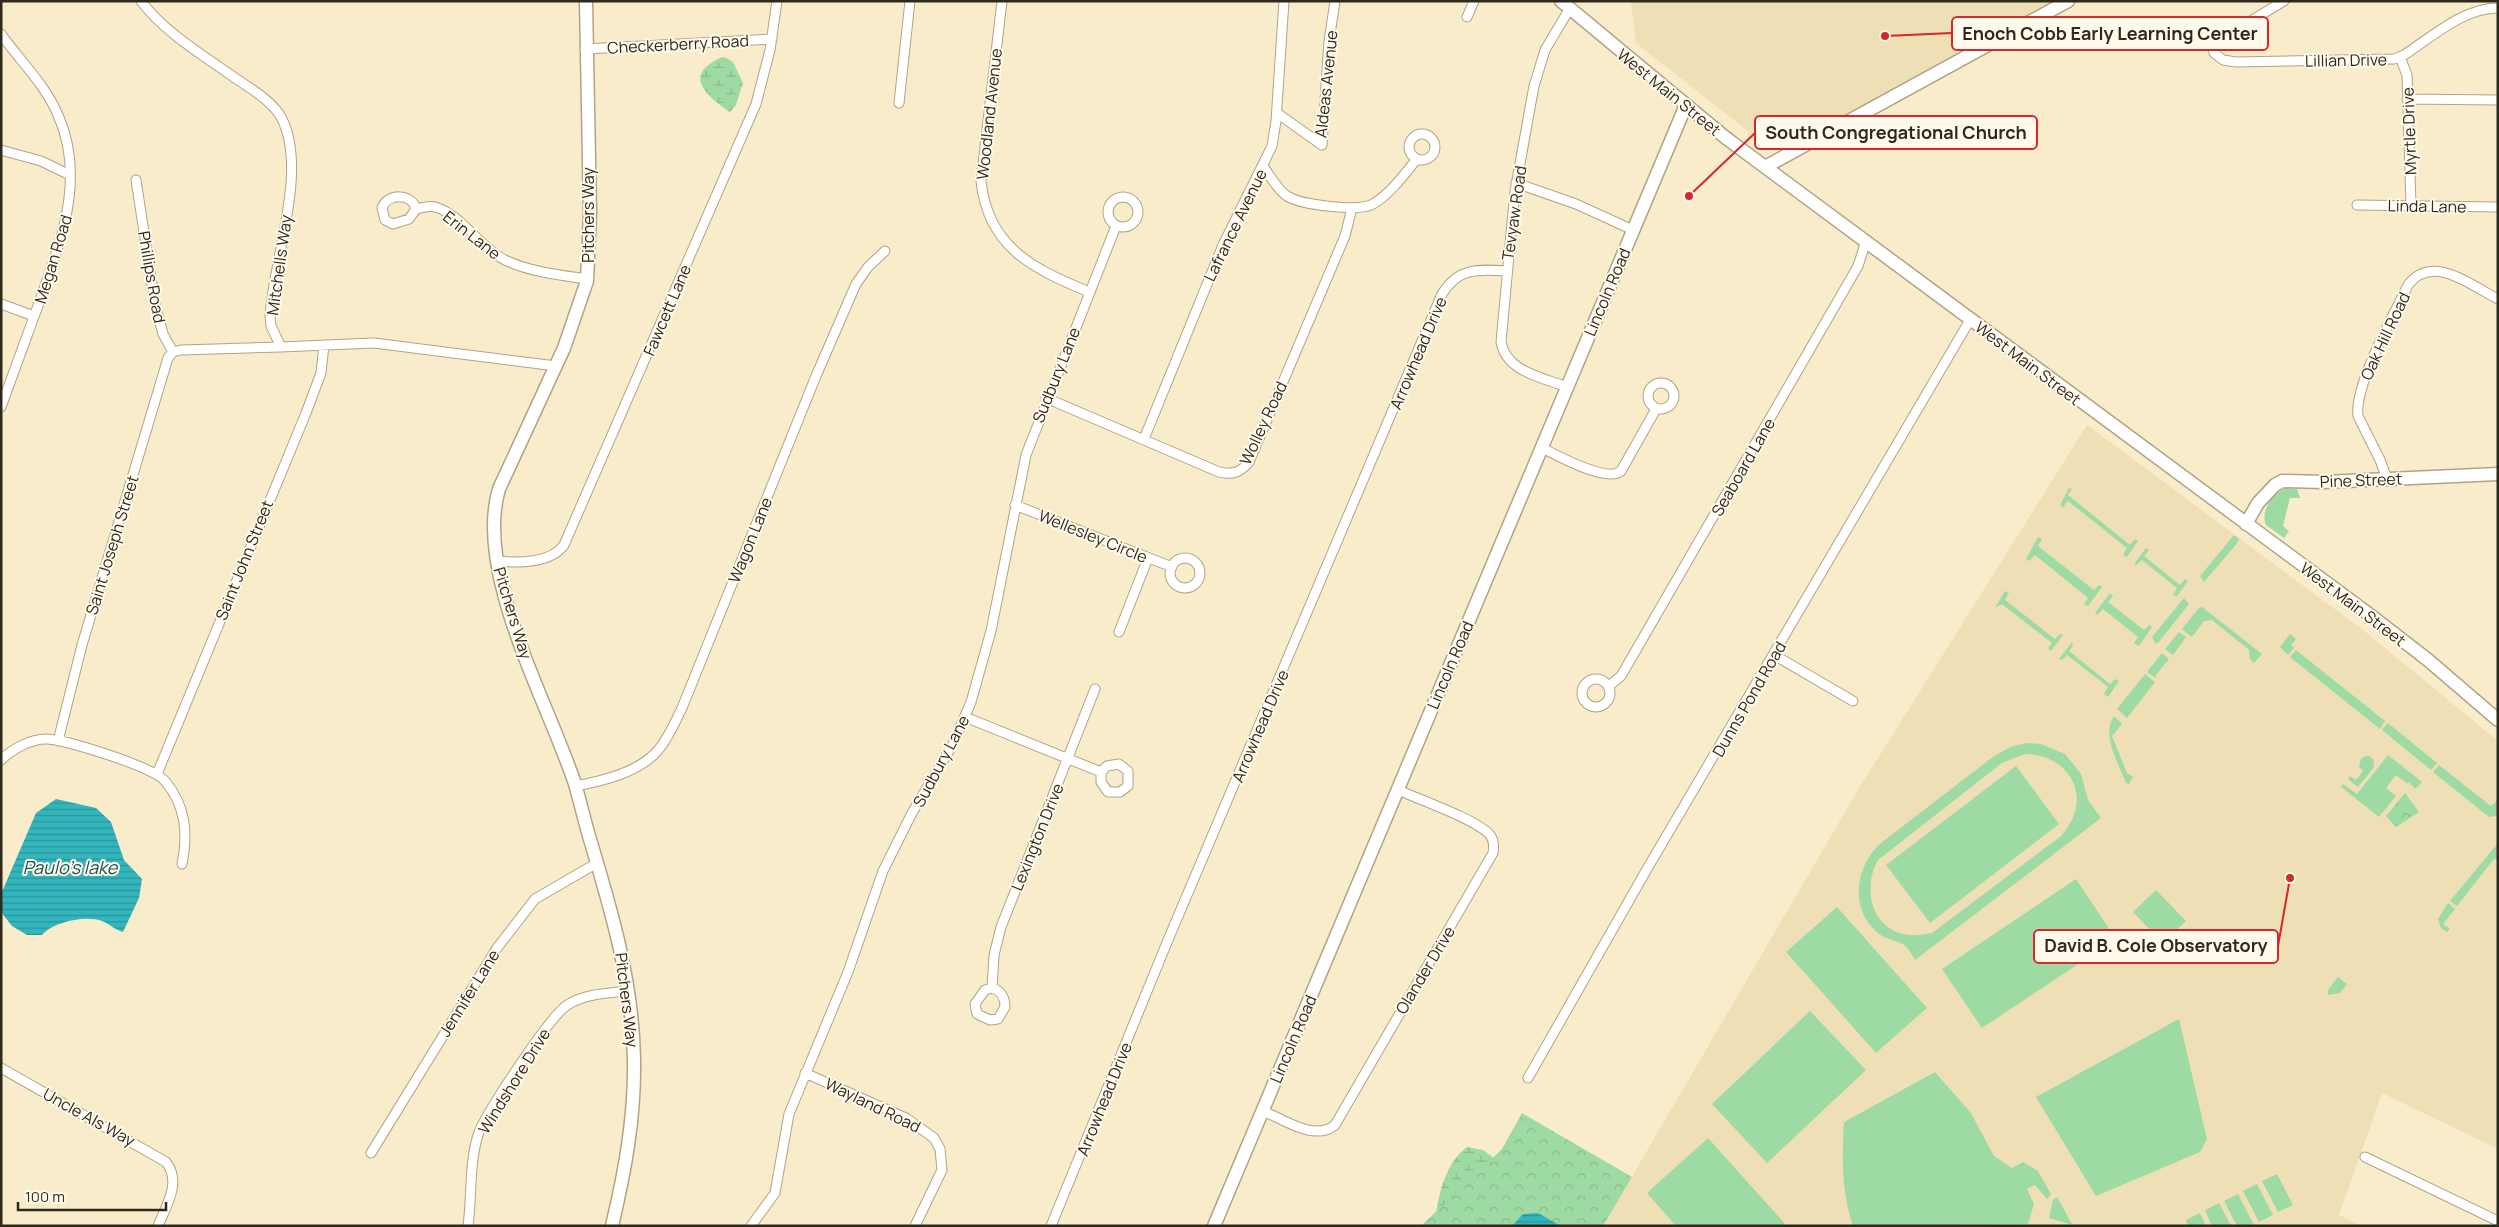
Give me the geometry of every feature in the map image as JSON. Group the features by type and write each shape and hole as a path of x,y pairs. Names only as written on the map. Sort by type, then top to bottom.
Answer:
{"main road":[{"name":"Pitchers Way","path":"586,1 585,49 590,213 587,279 582,301 556,366 499,489 494,518 497,561 511,616 575,786 618,939 628,991 633,1040 633,1104 628,1150 612,1226"},
{"path":"1765,167 2068,1"},
{"name":"West Main Street","path":"1569,4 1686,105 1765,167 2428,660 2498,720"},
{"name":"Lincoln Road","path":"1214,1226 1686,105"},
{"name":"Pine Street","path":"2246,524 2258,503 2275,485 2282,481 2387,480 2498,474"}],"street":[{"name":"Mitchells Way","path":"141,1 168,28 270,105 281,118 290,148 290,186 270,316 271,326 281,347"},
{"name":"Fawcett Lane","path":"497,561 514,562 542,559 556,554 564,545 756,104 772,39 777,1"},
{"path":"899,103 910,1"},
{"name":"Woodland Avenue","path":"1002,1 981,182 986,209 998,233 1018,255 1052,276 1089,292"},
{"name":"Lafrance Avenue","path":"1144,439 1213,269 1272,146 1277,113 1284,1"},
{"name":"Aldeas Avenue","path":"1277,113 1322,146 1335,1"},
{"path":"1467,17 1474,1"},
{"name":"Lillian Drive","path":"2284,1 2217,41 2213,47 2214,53 2224,60 2236,62 2388,59 2400,57 2465,16 2485,8 2498,8"},
{"name":"Tevyaw Road","path":"1567,388 1526,372 1512,363 1504,354 1501,342 1506,306 1506,271 1516,183 1538,67 1569,4"},
{"name":"Megan Road","path":"1,34 46,93 58,115 66,144 70,175 70,195 66,224 1,407"},
{"name":"Checkerberry Road","path":"585,49 772,39"},
{"name":"Myrtle Drive","path":"2400,57 2406,70 2411,206"},
{"path":"2408,99 2498,100"},
{"path":"1,150 41,161 70,175"},
{"path":"1263,166 1281,191 1288,197 1303,202 1352,208 1366,207 1380,200 1416,160"},
{"name":"Phillips Road","path":"136,180 155,304 162,334 173,352"},
{"path":"1516,183 1576,204 1633,230"},
{"name":"Linda Lane","path":"2357,205 2498,207"},
{"name":"Erin Lane","path":"416,209 437,208 451,216 497,256 508,261 531,269 587,279"},
{"name":"Wolley Road","path":"1046,398 1219,472 1232,474 1242,470 1248,462 1345,236 1352,208"},
{"name":"Sudbury Lane","path":"751,1226 775,1193 789,1114 848,972 872,901 887,864 912,813 954,744 965,717 982,669 991,632 1026,455 1046,398 1116,226"},
{"name":"Seaboard Lane","path":"1609,686 1621,676 1796,375 1858,266 1866,241"},
{"name":"Wagon Lane","path":"575,786 596,782 635,767 652,757 666,740 682,708 816,376 856,284 868,267 885,251"},
{"name":"Arrowhead Drive","path":"1051,1226 1168,940 1442,294 1450,282 1461,274 1475,271 1506,271"},
{"name":"Oak Hill Road","path":"2387,480 2380,460 2358,416 2357,408 2361,389 2408,285 2422,274 2442,272 2457,276 2498,299"},
{"path":"1,304 34,316"},
{"name":"Dunns Pond Road","path":"1528,1078 1647,869 1970,320"},
{"path":"173,352 189,349 374,343 556,366"},
{"name":"Saint John Street","path":"157,774 306,413 321,373 324,345"},
{"name":"Saint Joseph Street","path":"58,741 66,702 118,519 168,360 173,352"},
{"path":"1542,448 1603,474 1616,475 1621,471 1656,409"},
{"name":"Wellesley Circle","path":"1015,505 1172,567"},
{"path":"1119,632 1148,558"},
{"path":"1774,654 1853,700"},
{"name":"Lexington Drive","path":"992,988 994,955 1001,927 1095,689"},
{"path":"965,717 1101,772"},
{"path":"1,760 19,747 46,739 127,762 157,774 171,790 184,818 186,845 182,864"},
{"name":"Olander Drive","path":"1263,1111 1314,1131 1327,1130 1334,1125 1493,853 1494,843 1488,833 1470,822 1398,790"},
{"name":"Jennifer Lane","path":"371,1153 497,948 535,899 597,863"},
{"name":"Windshore Drive","path":"468,1226 479,1133 539,1038 557,1014 572,1002 588,997 628,991"},
{"name":"Uncle Als Way","path":"1,1068 160,1156 172,1171 173,1189 158,1226"},
{"name":"Wayland Road","path":"805,1073 906,1118 934,1138 940,1149 942,1170 915,1226"},
{"path":"2365,1157 2498,1221 2495,1226"}],"shaded area":[{"path":"1631,1 2055,1 1786,151 1781,151 1768,147 1636,43"},
{"path":"2087,425 2363,630 2498,741 2498,1149 2382,1093 2339,1215 2361,1226 1603,1226 1858,790"}],"green space":[{"path":"724,57 733,62 743,83 736,105 730,112 706,92 700,79 702,72 707,66 717,59"},
{"path":"2069,488 2072,489 2068,495 2130,545 2135,539 2138,541 2127,557 2123,555 2127,548 2068,501 2063,507 2060,505"},
{"path":"2286,488 2297,489 2300,498 2290,498 2283,526 2289,531 2284,538 2266,525 2265,514 2268,504 2276,494"},
{"path":"2234,535 2239,539 2238,542 2204,582 2200,576"},
{"path":"2038,537 2042,539 2038,546 2094,590 2099,585 2102,587 2088,606 2084,604 2088,598 2035,555 2029,561 2026,559"},
{"path":"2146,548 2149,550 2144,556 2180,585 2185,579 2188,581 2177,596 2173,595 2177,588 2142,560 2136,565 2134,564"},
{"path":"2005,591 2009,593 2005,600 2055,639 2060,634 2063,635 2051,651 2048,648 2052,643 2002,604 1995,608"},
{"path":"2110,593 2113,596 2108,602 2144,630 2149,625 2152,627 2139,646 2134,643 2138,637 2103,609 2097,615 2095,613"},
{"path":"2184,598 2189,604 2158,643 2155,643 2152,637"},
{"path":"2202,607 2262,654 2254,663 2250,659 2249,650 2212,620 2204,621 2192,637 2182,629 2199,608"},
{"path":"2179,632 2186,637 2173,655 2165,649"},
{"path":"2290,634 2296,639 2291,645 2294,648 2288,655 2280,647"},
{"path":"2072,642 2073,646 2069,651 2110,684 2115,679 2119,681 2108,697 2104,694 2108,687 2067,655 2062,660 2059,659"},
{"path":"2296,650 2385,721 2380,729 2290,657"},
{"path":"2162,653 2169,659 2155,676 2157,679 2147,672"},
{"path":"2145,674 2155,682 2127,718 2117,709"},
{"path":"2114,716 2122,724 2112,736 2127,773 2133,777 2129,784 2126,783 2110,741 2110,724"},
{"path":"2388,723 2437,763 2431,770 2382,730"},
{"path":"2027,743 2041,744 2065,754 2081,774 2088,800 2101,818 1915,960 1903,944 1878,933 1869,923 1863,912 1859,900 1859,888 1865,863 1881,843 1994,756 2013,746","holes":["2025,754 2041,756 2055,762 2066,771 2073,782 2077,794 2076,808 2071,822 2061,836 1932,933 1909,935 1896,932 1886,926 1878,917 1871,895 1873,871 1878,860 2002,763"]},
{"path":"2388,755 2422,782 2415,789 2409,782 2408,784 2396,775 2386,788 2396,796 2379,817 2341,787 2343,784 2357,794"},
{"path":"2369,756 2373,759 2374,767 2358,787 2348,779 2350,776 2356,780 2363,771 2359,767 2361,760"},
{"path":"2439,765 2491,806 2498,800 2497,816 2489,817 2433,772"},
{"path":"2016,766 2059,824 1930,923 1886,865"},
{"path":"2405,793 2419,812 2396,827 2386,816"},
{"path":"2498,843 2498,860 2494,859 2457,906 2450,901"},
{"path":"2076,879 2116,939 1982,1028 1942,969"},
{"path":"2156,890 2186,921 2163,943 2133,912"},
{"path":"2448,903 2455,909 2443,924 2450,929 2447,932 2441,928 2438,919"},
{"path":"1837,907 1927,1008 1876,1053 1786,952"},
{"path":"2338,977 2347,984 2340,993 2328,995 2328,990"},
{"path":"1810,1011 1866,1070 1767,1163 1712,1104"},
{"path":"2179,1019 2207,1139 2200,1152 2096,1196 2036,1097"},
{"path":"1935,1072 1971,1113 1994,1156 2012,1168 2023,1162 2038,1171 2051,1194 2047,1199 2035,1185 2027,1189 2034,1204 2028,1224 1853,1226 1844,1187 1844,1122"},
{"path":"1522,1113 1632,1177 1603,1226 1421,1226 1502,1149"},
{"path":"1708,1138 1787,1226 1676,1226 1647,1193"},
{"path":"1467,1147 1483,1150 1503,1165 1437,1226 1435,1222 1436,1212 1444,1181 1453,1162"},
{"path":"2277,1174 2293,1205 2278,1212 2262,1181"},
{"path":"2257,1184 2273,1215 2259,1222 2243,1191"},
{"path":"2238,1194 2254,1225 2252,1226 2237,1226 2224,1201"},
{"path":"2057,1197 2072,1225 2049,1218 2053,1200"},
{"path":"2219,1203 2231,1226 2212,1226 2205,1210"},
{"path":"2200,1213 2206,1226 2188,1226 2186,1220"}],"water":[{"name":"Paulo's lake","path":"56,799 96,808 111,822 124,860 142,879 139,898 123,932 102,921 79,919 54,926 42,935 27,935 12,926 1,912 1,894 36,813"},
{"path":"1538,1213 1561,1226 1512,1226 1523,1214"}],"place":[{"name":"Enoch Cobb Early Learning Center","path":"1885,36"},
{"name":"South Congregational Church","path":"1689,196"},
{"name":"David B. Cole Observatory","path":"2290,878"}]}
